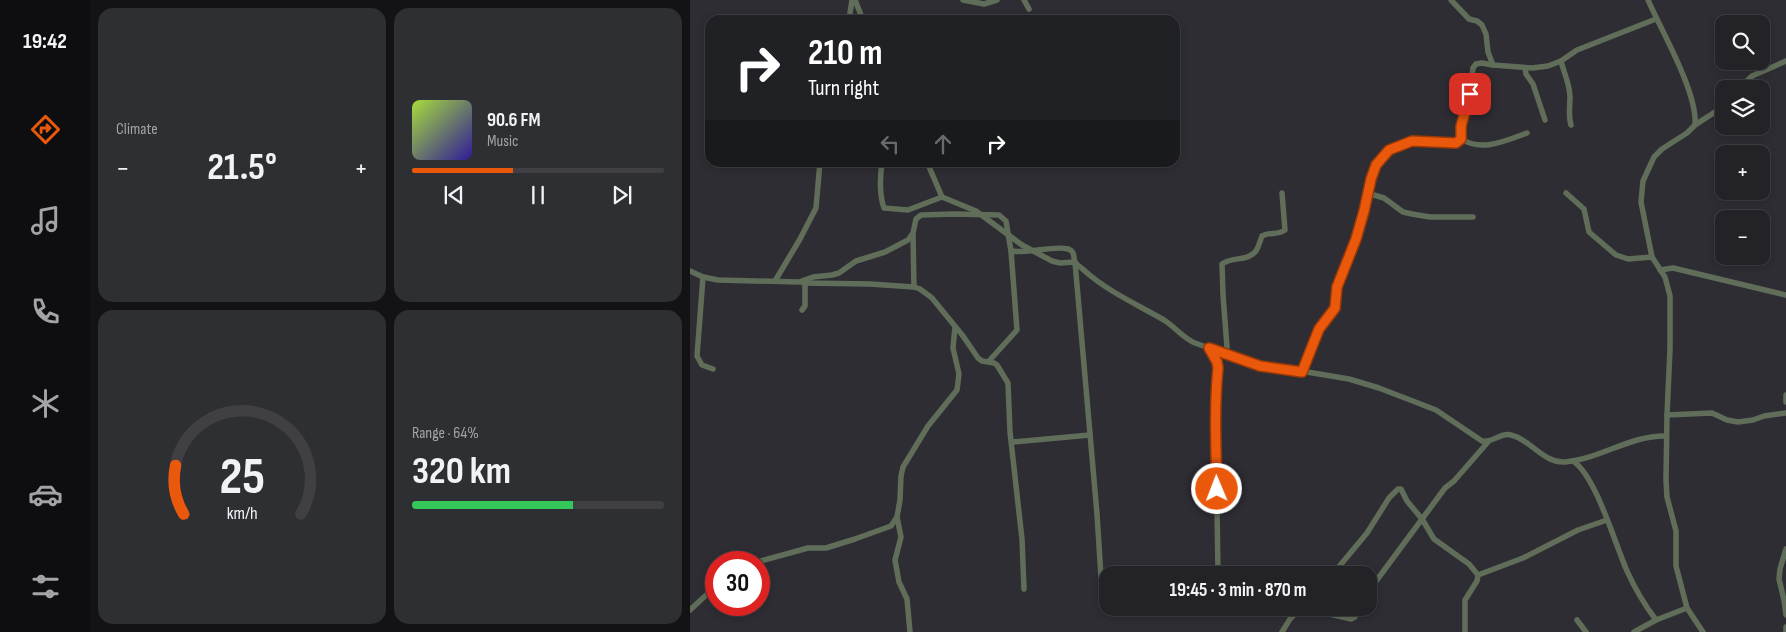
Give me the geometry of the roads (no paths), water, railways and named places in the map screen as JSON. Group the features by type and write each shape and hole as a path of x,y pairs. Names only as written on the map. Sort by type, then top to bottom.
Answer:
{"street":[{"path":"850,15 854,0"},
{"path":"854,0 862,15"},
{"path":"962,0 984,4 997,0"},
{"path":"1024,0 1030,9"},
{"path":"1451,0 1468,19 1477,21 1482,25 1493,65"},
{"path":"1648,0 1685,82 1694,109 1695,125"},
{"path":"1461,139 1461,126 1470,94 1473,68 1479,63 1525,68 1541,67 1561,61 1576,50 1656,19"},
{"path":"1561,61 1568,82 1570,98 1569,118 1571,125"},
{"path":"1746,80 1774,65 1786,62"},
{"path":"1774,65 1786,67"},
{"path":"1525,68 1526,74 1533,84 1545,120"},
{"path":"1703,632 1687,608 1676,566 1676,531 1667,497 1666,436 1670,305 1667,283 1652,257 1641,202 1643,181 1654,157 1707,116 1715,113"},
{"path":"1461,139 1471,145 1488,145 1527,133"},
{"path":"1302,372 1319,329 1335,308 1337,287 1356,239 1376,165 1389,150 1412,141 1456,143 1461,139"},
{"path":"774,281 800,239 816,208 820,167"},
{"path":"882,167 880,182 884,208 908,210 942,197 976,210 1008,235 1033,251 1060,263 1075,262 1093,278 1143,310 1164,320 1187,340 1260,366 1349,379 1400,396 1436,410 1475,437 1488,442"},
{"path":"929,167 942,197"},
{"path":"1222,353 1226,351 1227,347 1222,296 1222,264 1228,260 1251,256 1257,249 1262,236 1280,233 1285,230 1282,193"},
{"path":"1368,193 1384,198 1403,212 1430,217 1473,218"},
{"path":"1566,193 1584,209 1589,232 1616,255 1628,259 1652,257"},
{"path":"914,287 913,233 916,219 921,216 979,214 1002,217 1007,224 1011,251 1017,330 989,362"},
{"path":"802,282 839,273 856,261 885,252 899,245 908,240 913,233"},
{"path":"1011,251 1068,249 1073,252 1100,566"},
{"path":"1660,270 1669,268 1681,270 1786,295"},
{"path":"690,271 703,277 718,280 914,287 932,298 955,325 980,360 997,365 1008,383 1022,539 1024,590"},
{"path":"703,277 697,356 702,364 713,369"},
{"path":"802,282 805,306 802,310"},
{"path":"910,632 906,599 899,582 895,560 901,537 897,517 901,476 903,467 928,426 957,390 959,367 953,343 955,325"},
{"path":"1209,348 1217,362 1218,368 1214,419 1216,434 1218,566"},
{"path":"1786,395 1786,402"},
{"path":"1667,415 1712,413 1727,420 1738,422 1786,413"},
{"path":"1012,442 1090,435"},
{"path":"1377,580 1445,488 1454,481 1488,442 1504,435 1510,435 1553,460 1560,462 1573,461 1643,439 1666,436"},
{"path":"1573,461 1585,473 1607,520 1626,569 1642,601 1656,620"},
{"path":"1340,566 1368,533 1389,498 1398,489 1402,489 1407,501 1422,519 1434,539 1469,564 1478,575 1478,581 1465,600 1465,632"},
{"path":"770,558 808,548 826,548 855,539 891,526 897,517"},
{"path":"1478,575 1523,558 1578,530 1607,520"},
{"path":"1786,551 1779,579 1786,615"},
{"path":"690,610 705,596"},
{"path":"1634,632 1656,620 1687,608"},
{"path":"1282,632 1293,616"},
{"path":"1338,616 1351,619 1355,616"},
{"path":"1577,620 1586,632"},
{"path":"1786,627 1786,632"}]}
